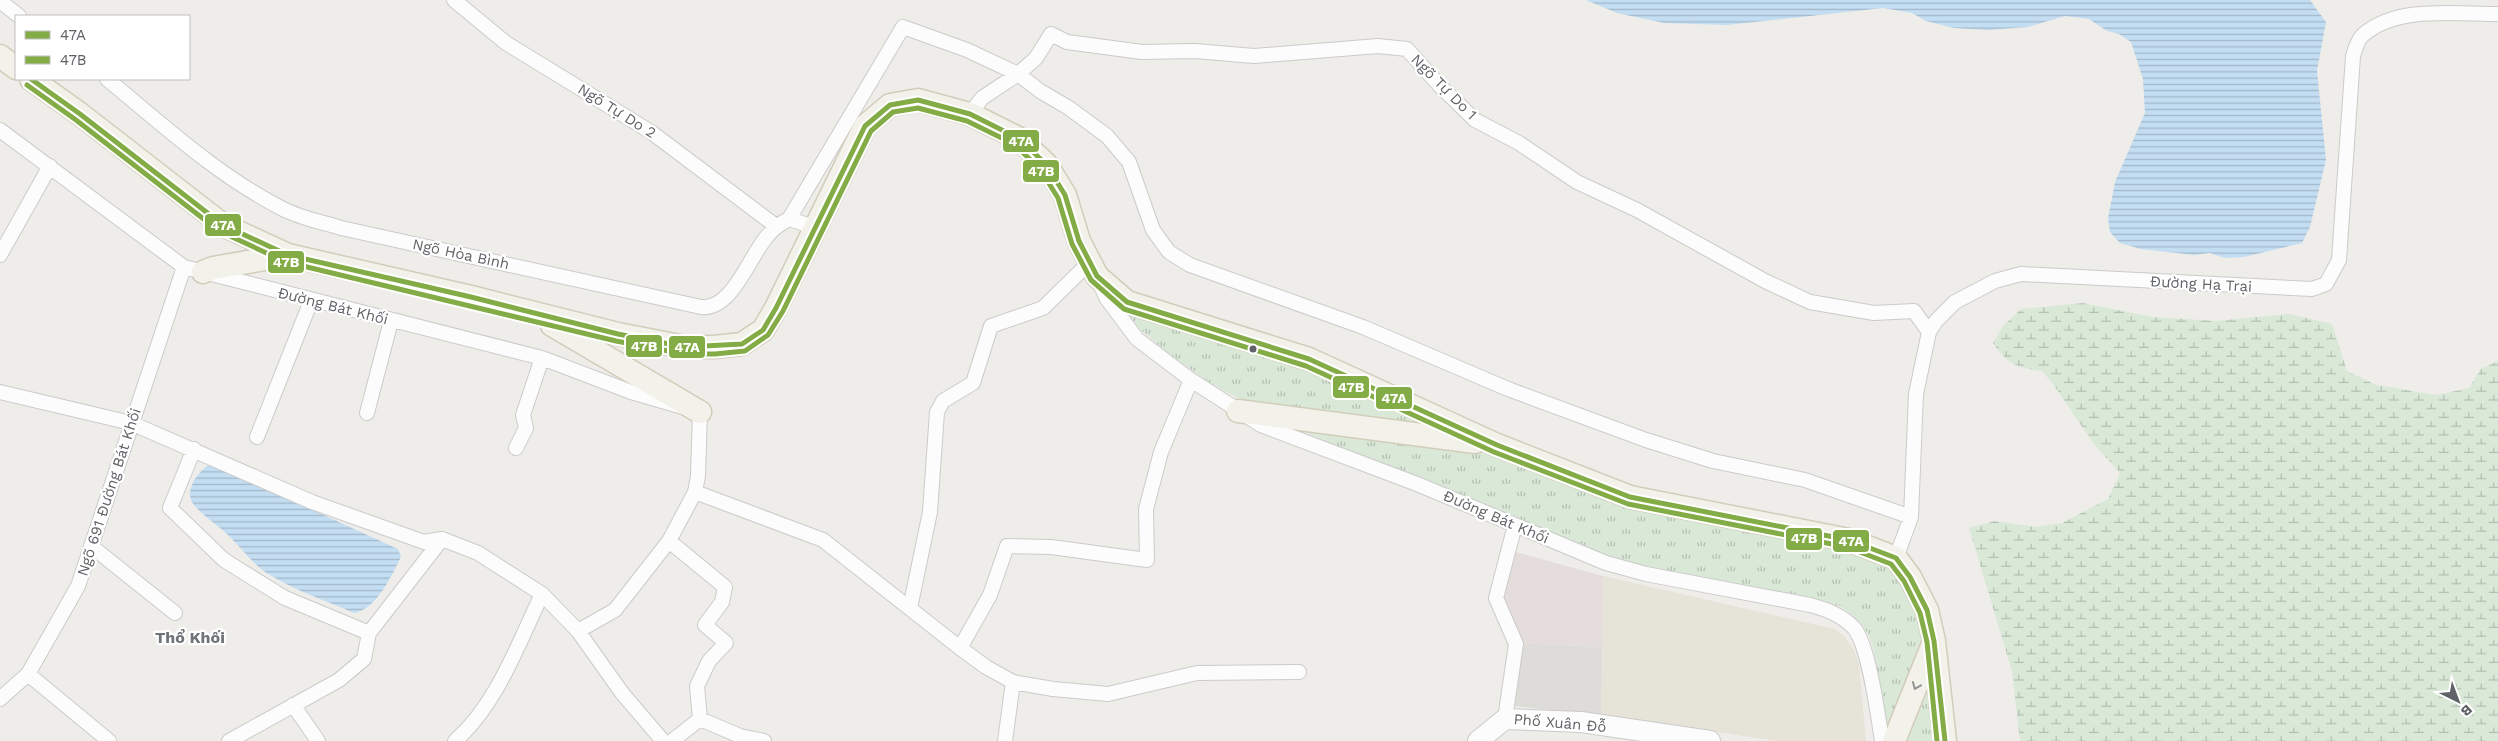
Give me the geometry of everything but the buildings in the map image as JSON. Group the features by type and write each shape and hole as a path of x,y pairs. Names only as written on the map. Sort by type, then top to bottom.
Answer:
{"main road":[{"path":"0,56 15,67"},
{"path":"32,80 224,224 288,255 618,334 685,347 714,347 742,344 763,330 776,308 865,126 890,106 918,100 970,114 1018,138 1046,164 1064,195 1079,241 1096,276 1127,302 1309,359 1497,445 1630,497 1849,540 1896,558 1910,578 1927,610 1934,641 1945,741"},
{"path":"194,270 288,255"},
{"path":"527,311 700,412"},
{"path":"1238,411 1497,445"},
{"path":"1894,741 1934,641"}],"street":[{"name":"Ngõ Tự Do 2","path":"454,0 506,43 651,132 776,226"},
{"path":"0,1 17,15"},
{"name":"Đường Hạ Trại","path":"1896,558 1911,516 1916,394 1929,332 1936,321 1955,302 1995,281 2021,274 2312,290 2326,284 2339,260 2353,56 2361,36 2380,23 2411,15 2498,14"},
{"path":"814,227 789,219 903,28 967,50 1018,74 1040,92 1069,108 1108,136 1129,162 1153,230 1169,252 1190,266 1362,327 1508,389 1637,437 1713,461 1805,480 1911,516"},
{"name":"Ngõ Tự Do 1","path":"970,114 982,98 1018,74 1036,58 1052,34 1066,42 1142,52 1195,51 1254,56 1378,46 1407,49 1440,86 1475,120 1519,143 1576,182 1637,210 1765,281 1810,302 1874,313 1914,310 1929,332"},
{"name":"Ngõ Hòa Bình","path":"107,80 188,145 246,188 285,210 341,228 608,288 711,308 720,304 726,297 761,244 776,226 789,219"},
{"name":"Đường Bát Khối","path":"0,130 194,270 542,358 631,392 700,412"},
{"path":"0,255 50,166"},
{"path":"910,608 930,512 937,412 940,406 943,401 973,383 991,326 1044,308 1090,262"},
{"name":"Đường Bát Khối","path":"1090,262 1107,299 1128,329 1156,355 1238,411 1281,434 1417,484 1606,563 1646,574 1810,605 1835,613 1846,620 1860,639 1882,741"},
{"name":"Ngõ 691 Đường Bát Khối","path":"0,699 28,674 78,586 131,422 194,270"},
{"path":"257,436 311,301"},
{"path":"367,413 391,321"},
{"path":"516,448 526,428 523,415 542,358"},
{"path":"960,648 990,595 1007,546 1051,547 1146,560 1146,509 1161,452 1191,380"},
{"path":"0,392 131,422 312,502 424,542 442,539 478,553 542,594 578,631 622,693 663,741"},
{"path":"578,631 616,610 669,541 695,492 698,476 700,412"},
{"path":"194,449 170,508 224,560 285,598 369,633"},
{"path":"695,492 824,540 960,648 986,667 1013,682 1053,689 1108,694 1198,673 1299,672"},
{"path":"1505,719 1516,644 1496,598 1515,525"},
{"path":"229,741 339,680 364,660 369,633 442,539"},
{"path":"669,541 725,587 722,602 705,625 726,642 709,662 698,686 700,719"},
{"path":"91,546 175,613"},
{"path":"455,741 468,730 489,701 542,594"},
{"path":"28,674 109,741"},
{"path":"1005,741 1013,682"},
{"path":"293,705 318,741"},
{"path":"672,741 700,719"},
{"path":"700,719 740,736 764,741"},
{"name":"Phố Xuân Đỗ","path":"1478,741 1505,719 1581,722 1710,741"}],"shaded area":[{"path":"1512,551 1603,576 1602,647 1521,643 1501,598"},
{"path":"1603,576 1835,629 1845,637 1854,650 1859,664 1866,741 1777,741 1601,715"},
{"path":"1521,643 1602,647 1601,715 1513,706"}],"green space":[{"path":"2083,303 2152,317 2216,321 2289,314 2332,324 2347,371 2376,385 2437,395 2469,388 2481,369 2498,361 2498,741 2020,741 2012,671 1969,528 1995,521 2035,527 2062,523 2108,499 2120,473 2093,443 2042,371 2013,364 2003,356 1993,343 2004,325 2021,309"},
{"path":"1125,309 1315,373 1453,431 1246,402 1213,385 1167,352 1139,328"},
{"path":"1300,430 1479,450 1527,470 1838,545 1887,565 1896,573 1928,634 1885,738 1877,669 1868,634 1852,615 1840,606 1641,566 1603,554"},
{"path":"1931,673 1940,741 1904,741"}],"water":[{"path":"1586,0 2310,0 2326,22 2317,71 2326,160 2310,227 2302,243 2244,257 2225,258 2210,253 2194,255 2141,249 2120,243 2110,232 2108,218 2115,182 2145,113 2143,79 2131,42 2119,34 2107,31 2089,19 2065,16 2028,27 1988,30 1954,28 1926,21 1912,13 1883,8 1727,25 1664,23 1617,13"},
{"path":"207,466 216,466 398,549 401,557 388,582 376,599 370,605 354,613 290,586 264,571 226,533 198,510 192,502 190,497 191,487 196,477"}],"transit line":[{"name":"47A","path":"32,80 80,114 223,225 288,255 471,297 618,334 685,347 742,344 763,330 776,308 865,126 890,105 918,100 970,114 1018,138 1046,164 1065,195 1079,241 1097,276 1127,302 1309,359 1497,445 1630,497 1849,540 1896,558 1910,577 1927,610 1934,641 1945,741"},
{"name":"47B","path":"27,85 76,120 219,231 286,262 616,341 684,354 715,354 745,351 768,335 783,311 871,131 893,112 918,108 967,121 1014,144 1040,169 1058,198 1072,244 1091,280 1124,309 1306,366 1494,452 1628,504 1847,547 1891,564 1904,581 1920,613 1927,642 1937,741"}],"district":[{"name":"Thổ Khối","path":"190,637"}]}
